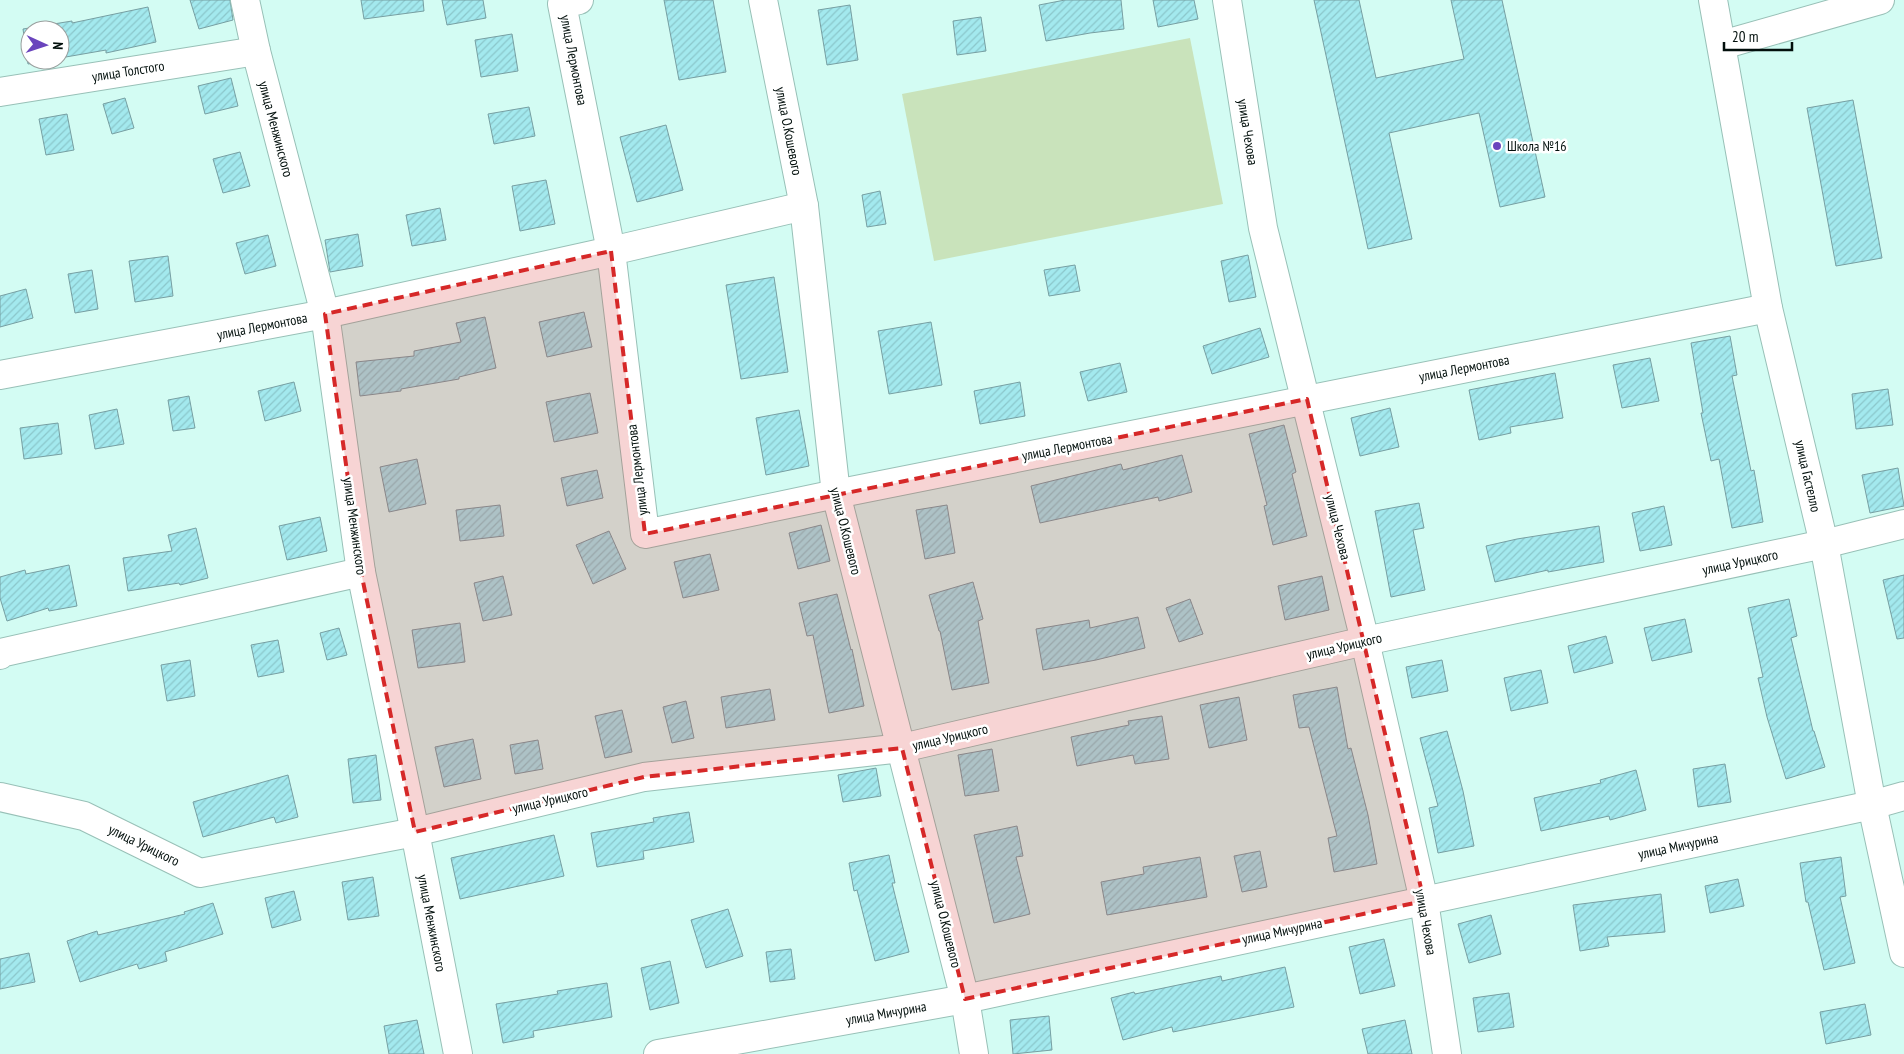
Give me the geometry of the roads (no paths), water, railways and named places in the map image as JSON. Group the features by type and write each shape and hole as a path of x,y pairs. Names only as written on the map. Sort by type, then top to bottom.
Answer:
{"street":[{"name":"улица Менжинского","path":"245,0 256,50 325,314 361,572 415,832 458,1054"},
{"name":"улица Лермонтова","path":"579,0 562,4 611,251 645,534 1307,399 1768,308"},
{"name":"улица О.Кошевого","path":"763,0 804,206 836,494 965,998 974,1054"},
{"name":"улица Чехова","path":"1227,0 1263,228 1307,399 1365,641 1424,901 1447,1054"},
{"name":"улица Гастелло","path":"1713,0 1768,308 1824,544 1872,805 1904,953"},
{"path":"1722,45 1880,0"},
{"name":"улица Толстого","path":"0,92 256,50"},
{"name":"улица Лермонтова","path":"0,375 325,314 804,206"},
{"name":"улица Урицкого","path":"0,797 84,816 200,872 415,832 644,777 902,748 1365,641 1824,544 1904,524"},
{"path":"0,655 10,651 361,572"},
{"name":"улица Мичурина","path":"658,1054 965,998 1872,805 1904,796"}],"place":[{"name":"Школа №16","path":"1497,146"}]}
